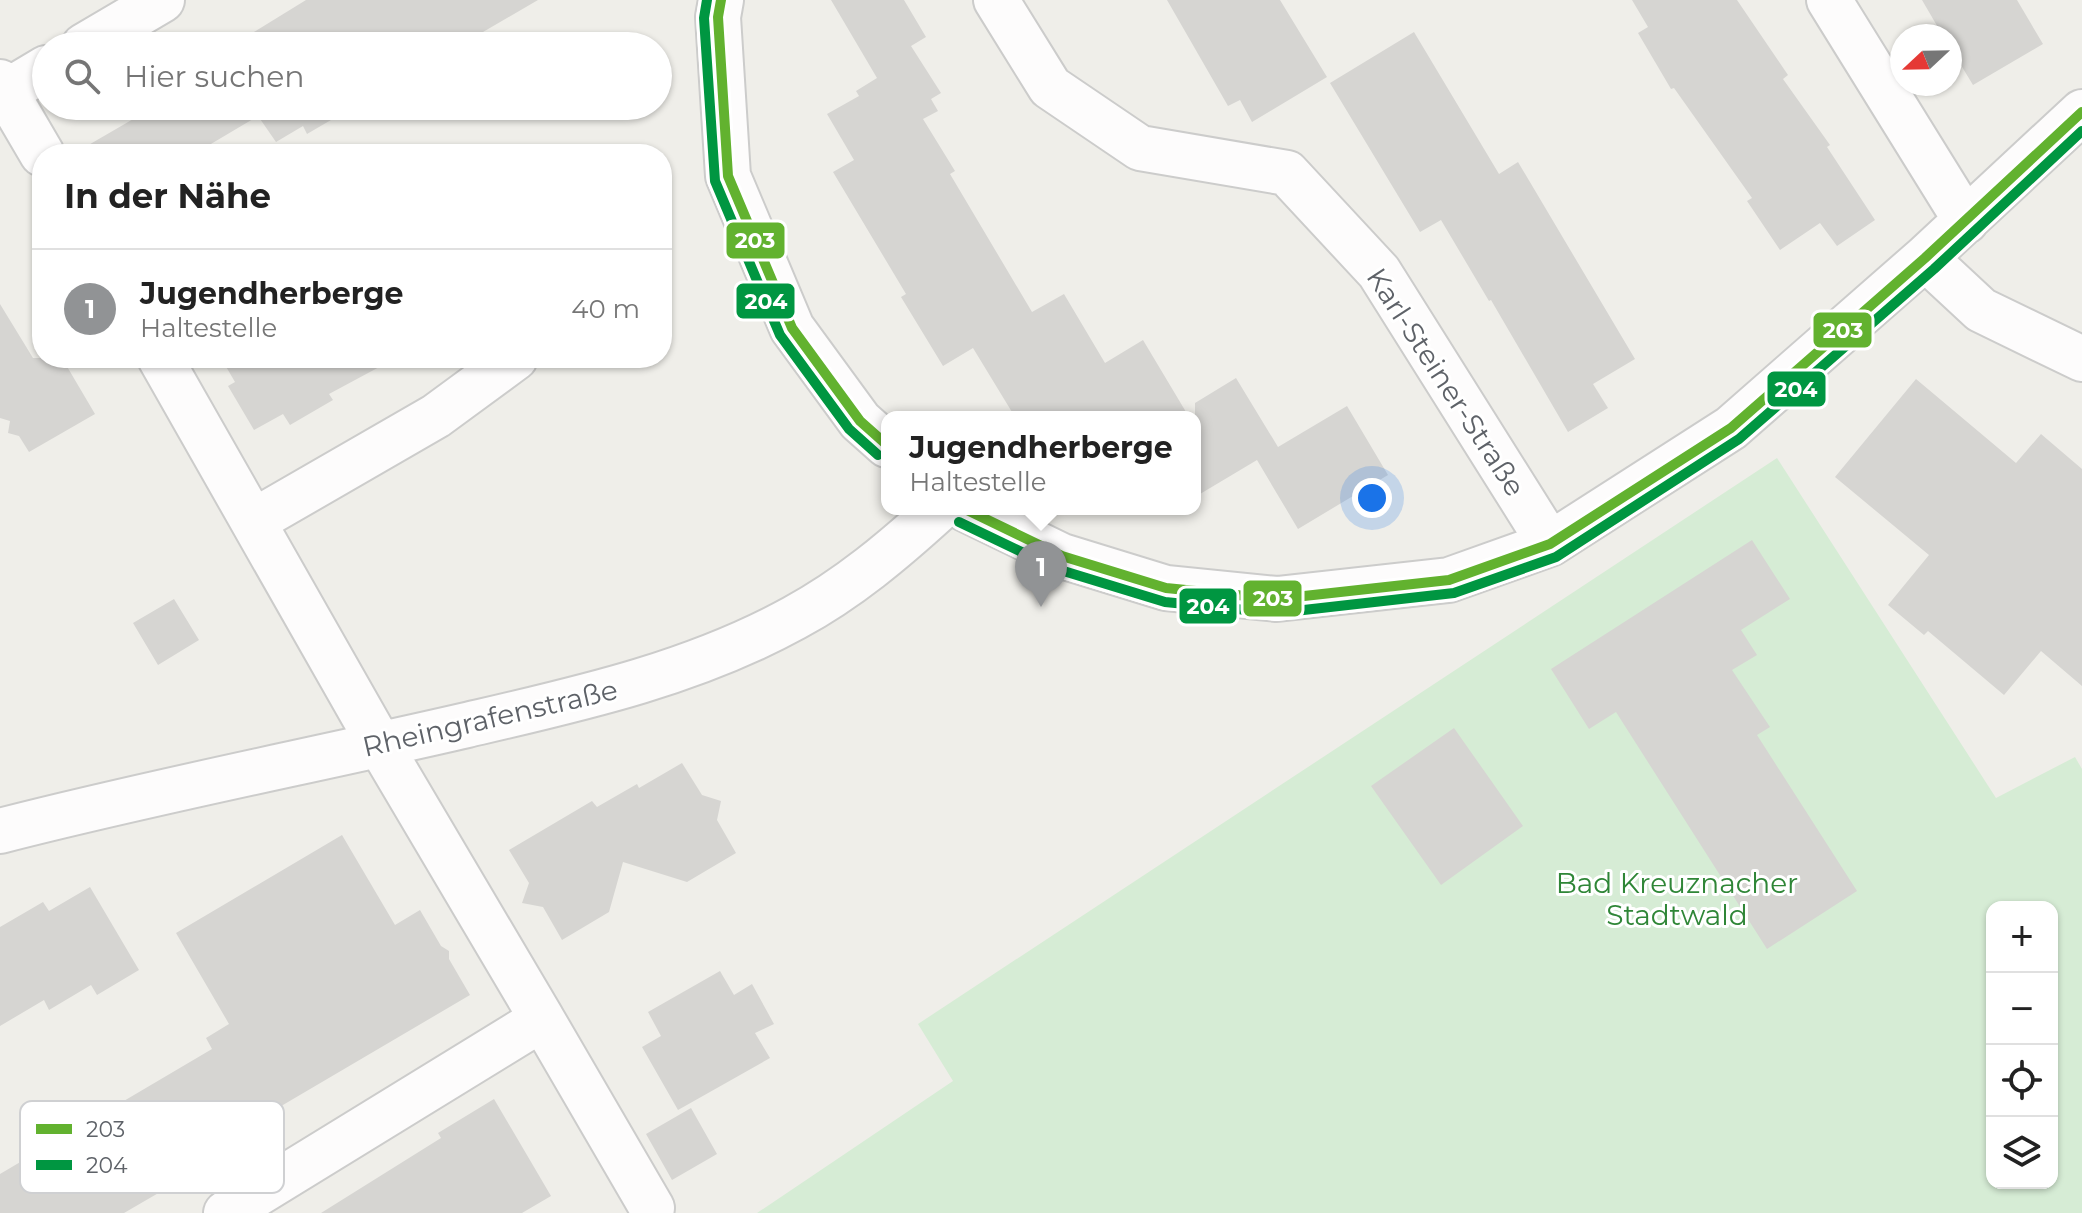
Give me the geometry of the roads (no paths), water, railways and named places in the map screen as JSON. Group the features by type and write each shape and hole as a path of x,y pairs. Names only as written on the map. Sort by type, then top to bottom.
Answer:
{"street":[{"path":"108,32 162,0"},
{"path":"721,0 718,17 728,176 792,328 860,421 881,440"},
{"name":"Karl-Steiner-Straße","path":"996,0 1050,87 1140,148 1287,173 1379,272 1550,544"},
{"path":"1829,0 1966,221"},
{"path":"32,74 3,87 36,144"},
{"path":"977,515 1062,556 1166,588 1277,599 1449,580 1550,544 1731,428 1925,258 2082,112"},
{"path":"1925,258 1981,310 2082,359"},
{"path":"166,368 380,745 652,1208"},
{"path":"254,521 436,416 501,368"},
{"name":"Rheingrafenstraße","path":"0,831 100,805 380,745 610,691 716,655 795,618 876,566 932,515"},
{"path":"284,1177 542,1019"},
{"path":"226,1213 259,1193"}],"place":[{"name":"Jugendherberge","path":"1041,607"}],"park label":[{"name":"Bad Kreuznacher Stadtwald","path":"1677,899"}]}
